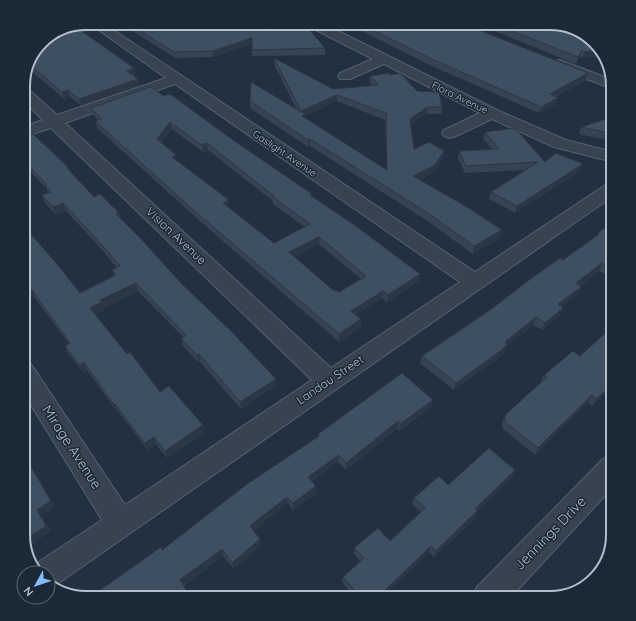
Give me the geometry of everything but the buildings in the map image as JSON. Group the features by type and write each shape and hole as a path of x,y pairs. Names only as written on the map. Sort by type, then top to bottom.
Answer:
{"street":[{"name":"Gaslight Avenue","path":"105,30 475,282"},
{"name":"Flora Avenue","path":"326,30 492,113 560,144 606,155"},
{"path":"547,59 606,83"},
{"path":"345,76 384,60"},
{"path":"30,130 177,79"},
{"name":"Vision Avenue","path":"30,99 329,381"},
{"path":"450,133 492,113"},
{"name":"Landau Street","path":"56,568 120,523 606,193"},
{"name":"Mirage Avenue","path":"30,382 120,523"},
{"name":"Jennings Drive","path":"495,591 606,475"}]}
